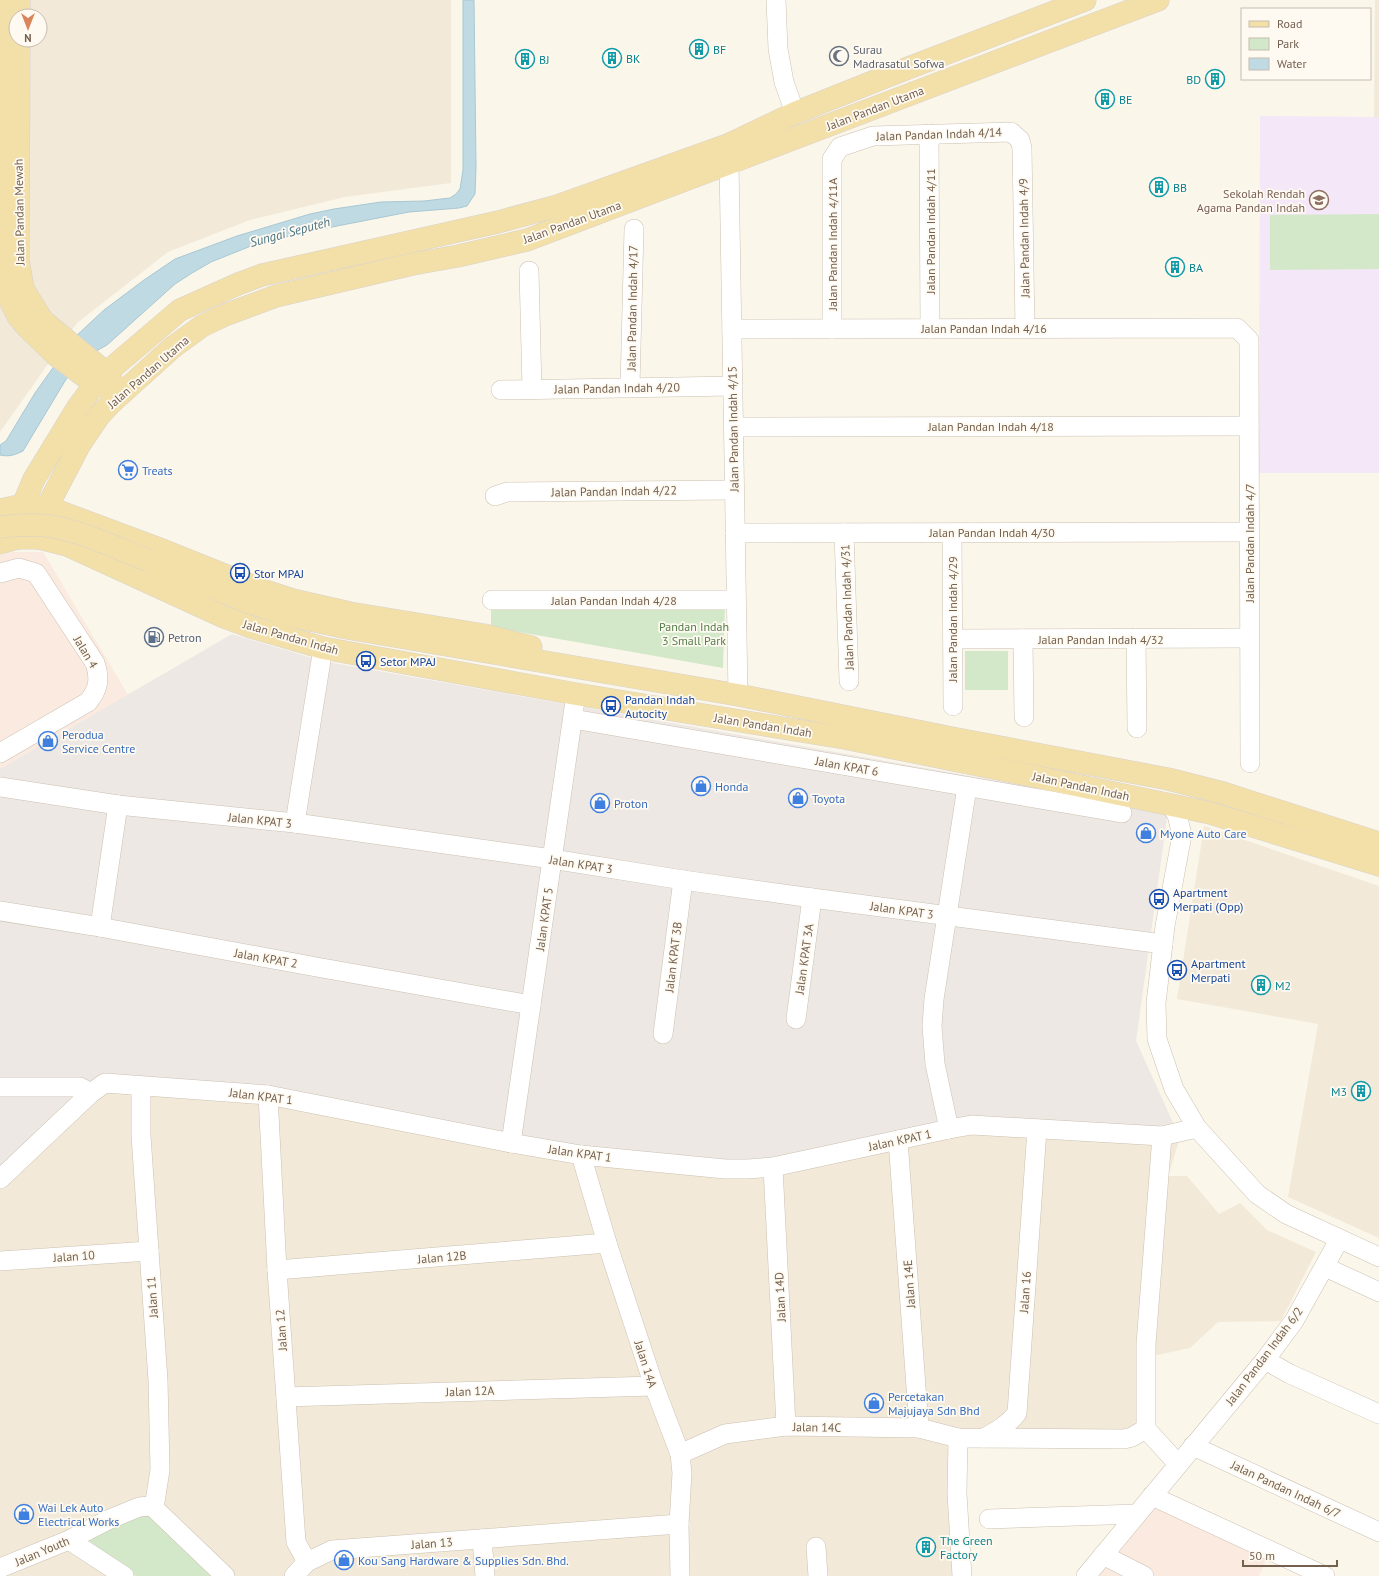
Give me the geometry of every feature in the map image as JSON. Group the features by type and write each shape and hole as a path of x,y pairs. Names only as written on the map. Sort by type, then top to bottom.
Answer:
{"main road":[{"name":"Jalan Pandan Mewah","path":"3,0 2,271 5,287 18,316 26,326 63,350 95,378"},
{"name":"Jalan Pandan Utama","path":"95,378 146,356 225,315 276,296 413,264 458,256 527,240 729,154 795,113 890,74 1085,0"},
{"name":"Jalan Pandan Utama","path":"729,154 731,148 737,151 744,151 777,140 817,123 844,119 1158,0"},
{"name":"Jalan Pandan Mewah","path":"19,48 18,259 23,289 32,306 63,350"},
{"name":"Jalan Pandan Utama","path":"19,540 23,505 34,479 95,378 180,310 262,275 498,222 729,154"},
{"name":"Jalan Pandan Utama","path":"19,540 47,507 80,444 99,416 95,378"},
{"path":"0,510 23,505 47,507 92,523 231,579 274,594 350,613 484,635 566,655 584,670"},
{"path":"80,552 76,538 78,531 82,527 92,523"},
{"name":"Jalan Pandan Indah","path":"0,527 24,524 50,526 81,535 245,601 287,614 347,628 584,670 738,695 957,739 1168,778 1223,793 1379,843"},
{"name":"Jalan Pandan Indah","path":"19,540 67,545 224,617 250,627 323,648 576,694 844,738 1006,770 1210,814 1379,865"}],"street":[{"path":"776,0 779,56 784,82 795,113"},
{"name":"Jalan Pandan Indah 4/14","path":"832,159 840,147 873,136 1011,132 1020,140 1022,148"},
{"name":"Jalan Pandan Indah 4/11","path":"929,134 930,329"},
{"name":"Jalan Pandan Indah 4/9","path":"1022,148 1025,328"},
{"name":"Jalan Pandan Indah 4/15","path":"729,154 738,695"},
{"name":"Jalan Pandan Indah 4/11A","path":"832,159 832,329"},
{"name":"Jalan Pandan Indah 4/17","path":"630,387 634,228"},
{"path":"529,271 532,389"},
{"name":"Jalan Pandan Indah 4/16","path":"732,329 1237,328"},
{"name":"Jalan Pandan Indah 4/7","path":"1237,328 1248,340 1250,762"},
{"name":"Jalan Pandan Indah 4/20","path":"501,390 733,386"},
{"name":"Jalan Pandan Indah 4/18","path":"734,427 1249,426"},
{"name":"Jalan Pandan Indah 4/22","path":"495,496 507,492 734,490"},
{"name":"Jalan Pandan Indah 4/30","path":"735,533 1249,532"},
{"name":"Jalan Pandan Indah 4/31","path":"844,533 849,680"},
{"name":"Jalan Pandan Indah 4/29","path":"952,533 952,706"},
{"name":"Jalan 4","path":"0,573 19,568 36,573 95,663 98,672 98,683 95,694 88,702 0,753"},
{"name":"Jalan Pandan Indah 4/28","path":"492,600 736,600"},
{"path":"1136,638 1137,728"},
{"name":"Jalan Pandan Indah 4/32","path":"953,639 1249,638"},
{"path":"1023,639 1024,717"},
{"path":"295,823 323,648"},
{"name":"Jalan KPAT 5","path":"511,1143 576,694"},
{"name":"Jalan KPAT 6","path":"573,719 1122,814"},
{"name":"Jalan KPAT 3","path":"0,787 118,805 295,823 552,859 683,880 812,898 1163,944"},
{"path":"949,1129 935,1064 932,1026 934,999 967,787"},
{"path":"100,927 118,805"},
{"path":"1171,805 1177,815 1182,835 1163,944 1156,1003 1157,1039 1174,1089 1197,1128 1257,1194 1286,1214 1379,1258"},
{"path":"1182,835 1192,822 1210,814"},
{"name":"Jalan KPAT 3B","path":"663,1034 683,880"},
{"name":"Jalan KPAT 3A","path":"796,1019 812,898"},
{"name":"Jalan KPAT 2","path":"0,911 100,927 531,1005"},
{"name":"Jalan KPAT 1","path":"0,1179 91,1093 105,1083 268,1095 511,1143 581,1155 725,1169 773,1167 972,1125 1162,1136 1197,1128"},
{"name":"Jalan 11","path":"141,1086 141,1136 158,1380 160,1470 152,1507"},
{"path":"0,1087 80,1087 91,1093"},
{"name":"Jalan 12","path":"268,1095 277,1270 296,1542 307,1562"},
{"name":"Jalan 16","path":"984,1438 1006,1425 1017,1413 1037,1129"},
{"path":"1162,1136 1146,1344 1146,1430 1178,1464"},
{"name":"Jalan 14E","path":"898,1140 920,1428"},
{"name":"Jalan 14A","path":"581,1155 607,1243 654,1386 680,1454 682,1473 679,1524 680,1576"},
{"name":"Jalan 14D","path":"773,1167 786,1426"},
{"name":"Jalan Pandan Indah 6/2","path":"1086,1576 1265,1360 1294,1321 1339,1240"},
{"name":"Jalan 12B","path":"277,1270 607,1243"},
{"name":"Jalan 10","path":"0,1261 149,1251"},
{"path":"1325,1267 1379,1292"},
{"path":"1265,1360 1290,1374 1379,1414"},
{"name":"Jalan 12A","path":"286,1397 654,1386"},
{"name":"Jalan 14C","path":"680,1454 725,1434 786,1426 920,1428 958,1438 1124,1439 1146,1430"},
{"path":"958,1438 956,1493 962,1576"},
{"name":"Jalan Pandan Indah 6/7","path":"1193,1446 1379,1532"},
{"path":"1152,1496 1325,1576"},
{"name":"Jalan Youth","path":"7,1570 110,1519 139,1507 152,1507"},
{"path":"152,1507 225,1576"},
{"path":"989,1519 1137,1514"},
{"name":"Jalan 13","path":"294,1576 307,1562 332,1550 679,1524"},
{"path":"482,1539 484,1576"},
{"path":"68,1540 124,1576"},
{"path":"816,1547 818,1576"},
{"path":"1103,1555 1144,1576"}],"shaded area":[{"path":"0,0 451,0 451,183 345,197 250,220 168,252 77,323 0,432"},
{"path":"1375,0 1379,0 1379,117 1374,117"},
{"path":"1260,116 1379,117 1379,473 1259,473"},
{"path":"11,552 43,552 128,695 0,769 0,555"},
{"path":"232,634 322,661 1168,811 1136,1041 1180,1138 951,1133 740,1176 272,1100 106,1091 0,1184 0,769"},
{"path":"1204,826 1379,886 1379,1238 1288,1197 1318,1024 1177,999"},
{"path":"106,1091 951,1133 1180,1138 1168,1176 1187,1176 1219,1214 1240,1203 1267,1230 1316,1252 1281,1321 1218,1322 1190,1348 1153,1356 1145,1441 955,1442 958,1576 0,1576 0,1184"},
{"path":"1157,1503 1268,1556 1259,1576 1097,1576"}],"green space":[{"path":"1379,214 1379,269 1270,270 1270,215"},
{"name":"Pandan Indah 3 Small Park","path":"725,604 723,668 491,627 491,607"},
{"path":"965,651 1008,651 1008,690 965,690"},
{"path":"139,1513 151,1515 214,1576 136,1576 87,1539"}],"water":[{"name":"Sungai Seputeh","path":"463,0 474,0 476,167 475,194 467,206 409,212 301,233 251,246 211,262 175,284 107,345 91,354 72,371 23,451 12,455 0,455 0,445 6,441 35,393 75,337 104,310 175,259 237,236 310,214 381,202 424,201 450,198 456,194 460,189 463,170"}],"place":[{"name":"BF","path":"699,49"},
{"name":"Surau Madrasatul Sofwa","path":"839,56"},
{"name":"BK","path":"612,58"},
{"name":"BJ","path":"525,59"},
{"name":"BD","path":"1215,79"},
{"name":"BE","path":"1105,99"},
{"name":"BB","path":"1159,187"},
{"name":"Sekolah Rendah Agama Pandan Indah","path":"1319,200"},
{"name":"BA","path":"1175,267"},
{"name":"Treats","path":"128,470"},
{"name":"Stor MPAJ","path":"240,573"},
{"name":"Petron","path":"154,637"},
{"name":"Setor MPAJ","path":"366,661"},
{"name":"Pandan Indah Autocity","path":"611,706"},
{"name":"Perodua Service Centre","path":"48,741"},
{"name":"Honda","path":"701,786"},
{"name":"Toyota","path":"798,798"},
{"name":"Proton","path":"600,803"},
{"name":"Myone Auto Care","path":"1146,833"},
{"name":"Apartment Merpati (Opp)","path":"1159,899"},
{"name":"Apartment Merpati","path":"1177,970"},
{"name":"M2","path":"1261,985"},
{"name":"M3","path":"1361,1091"},
{"name":"Percetakan Majujaya Sdn Bhd","path":"874,1403"},
{"name":"Wai Lek Auto Electrical Works","path":"24,1514"},
{"name":"The Green Factory","path":"926,1547"},
{"name":"Kou Sang Hardware & Supplies Sdn. Bhd.","path":"344,1560"}]}
